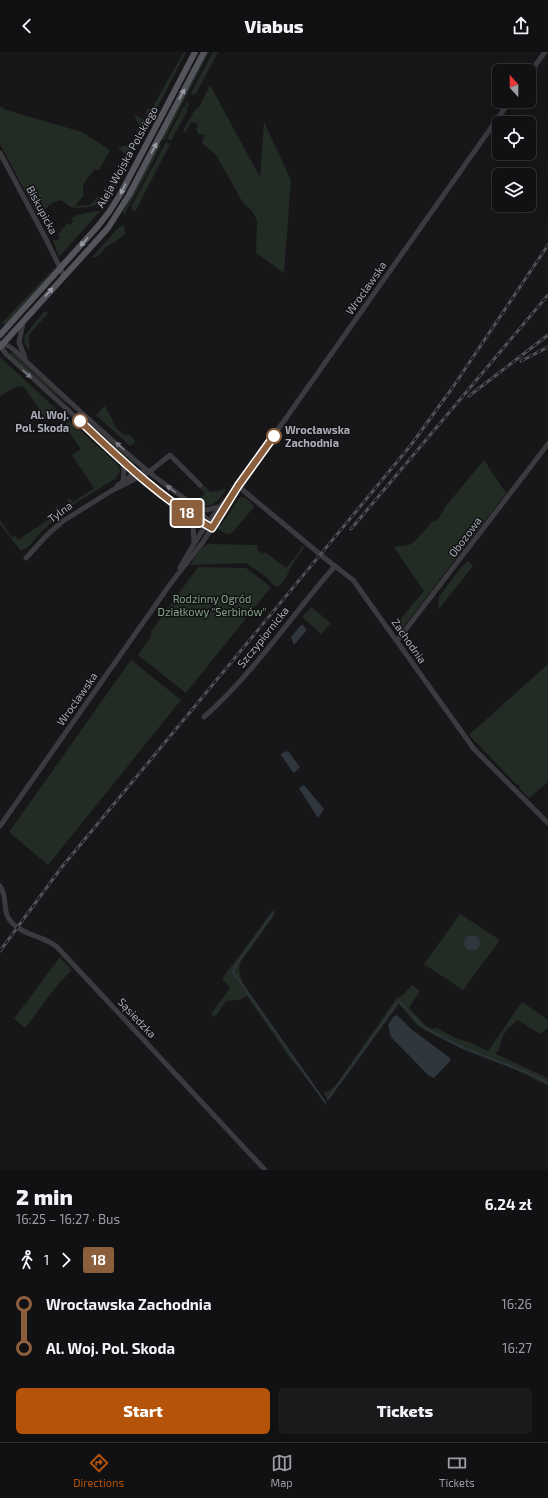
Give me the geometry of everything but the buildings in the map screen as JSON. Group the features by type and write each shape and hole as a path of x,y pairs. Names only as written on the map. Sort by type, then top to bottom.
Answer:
{"main road":[{"name":"Aleja Wojska Polskiego","path":"0,335 98,226 113,206 195,52"},
{"name":"Aleja Wojska Polskiego","path":"1,345 106,230 121,209 204,52"}],"street":[{"path":"536,64 545,52"},
{"name":"Wrocławska","path":"0,826 171,583 212,528 238,486 505,108"},
{"name":"Biskupicka","path":"0,153 64,276"},
{"path":"23,321 19,342 27,362"},
{"path":"1,345 6,354 136,472 183,510 208,523"},
{"path":"1,345 10,347 149,472 193,506 212,528"},
{"name":"Obozowa","path":"397,641 548,444"},
{"name":"Tylna","path":"26,558 55,528 71,515 111,491 149,472 170,455 200,484"},
{"path":"121,458 124,470 123,481"},
{"path":"136,472 149,472"},
{"name":"Tylna","path":"111,491 136,472"},
{"name":"Wrocławska","path":"171,583 194,542 219,507 238,486"},
{"name":"Zachodnia","path":"238,486 357,584 474,749 548,822"},
{"path":"193,506 206,510 219,507"},
{"path":"183,510 192,523 194,542"},
{"name":"Szczypiornicka","path":"204,717 224,698 255,664 335,566"},
{"name":"Sąsiedzka","path":"0,886 5,896 6,913 11,921 25,932 57,947 264,1170"}],"green space":[{"path":"184,52 186,52 154,114 151,116 145,113 148,108 151,110"},
{"path":"207,52 209,52 164,140 161,139"},
{"path":"213,52 218,52 197,92 194,95 191,94 187,101 189,105 188,108 185,104"},
{"path":"210,85 260,177 264,122 291,180 284,273 256,253 257,220 252,211 243,203 216,155 203,144 202,141 205,135 198,134 196,130 198,124 191,122 185,133 183,131 194,111 199,107"},
{"path":"0,106 6,110 82,132 110,150 99,170 94,170 85,182 83,188 84,195 75,206 90,205 98,196 100,198 108,189 113,179 111,177 112,175 118,173 124,166 123,163 126,162 124,165 126,169 109,202 103,205 99,204 89,207 76,208 71,207 63,201 59,201 49,205 40,215 36,214 0,144"},
{"path":"184,106 188,110 171,141 167,138"},
{"path":"134,115 148,122 132,154 129,157 118,148 133,143 139,125"},
{"path":"166,142 170,144 135,212 131,207"},
{"path":"159,144 161,145 124,215 123,212"},
{"path":"100,211 59,257 53,241 54,239 57,241 60,237 58,235 67,223 70,225 73,221 71,218"},
{"path":"123,226 125,228 124,232 126,233 106,247 97,257 92,257 119,227"},
{"path":"56,267 5,325 2,323 53,269"},
{"path":"47,311 48,313 29,335 29,351 24,342 25,335 44,312"},
{"path":"12,352 72,407 46,387 10,354"},
{"path":"0,358 3,358 2,359 67,419 59,429 57,428 65,420 57,414 47,421 24,387 17,386 0,396"},
{"path":"105,406 117,429 125,436 128,434 135,440 134,443 157,463 133,443 130,446 96,415"},
{"path":"78,412 135,463 133,466 77,415 76,414"},
{"path":"69,420 118,465 120,471 115,479 71,506 67,499 69,498 73,502 94,488 72,455 81,449 67,429 58,435"},
{"path":"484,460 503,489 507,492 402,629 393,628 424,591 394,547 409,545 415,541 432,522 438,519 445,507"},
{"path":"202,484 211,492 227,489 213,504 206,506 199,500 205,493 198,487"},
{"path":"241,497 246,498 253,504 254,507 231,534 227,534 216,528 219,523 221,525"},
{"path":"57,506 62,510 62,513 41,532 28,547 21,551 0,524 0,520 12,537 15,536 18,540 58,513 55,508"},
{"path":"207,544 257,545 257,549 263,554 265,552 286,568 300,551 300,548 304,546 304,548 295,560 282,583 276,587 266,577 246,563 190,565 200,550"},
{"path":"469,561 473,566 438,610 439,597 462,566"},
{"name":"Rodzinny Ogród Działkowy \"Serbinów\"","path":"198,567 246,568 271,587 186,693 138,655 150,638 152,630"},
{"path":"311,607 331,623 321,634 302,617"},
{"path":"131,660 181,700 48,865 9,832"},
{"path":"548,664 548,782 529,798 519,788 520,786 516,784 469,735"},
{"path":"273,910 275,913 273,917 242,960 239,968 240,975 247,989 326,1102 326,1105 292,1061 247,996 239,1000 226,1001 215,1017 211,1014 230,988 222,979"},
{"path":"460,914 500,940 463,990 424,964"},
{"path":"60,957 72,970 58,984 25,1028 14,1019"},
{"path":"412,985 420,991 409,1008 426,1026 433,1029 437,1028 455,1038 469,1042 488,1051 522,1002 548,1020 548,1028 540,1034 518,1020 505,1033 496,1054 548,1078 548,1086 516,1070 464,1050 426,1031 417,1025 399,1004 328,1101 324,1093 335,1086 396,999 403,995"}],"shaded area":[{"path":"302,624 307,630 294,645 291,637"},
{"path":"288,751 300,767 294,773 281,755 282,753"},
{"path":"304,785 324,809 318,818 299,788"},
{"path":"472,935 478,937 480,943 478,949 472,951 466,949 464,943 466,937"},
{"path":"397,1015 411,1029 450,1058 450,1061 434,1078 429,1076 391,1037 388,1025 394,1016"}],"waterway":[{"path":"273,913 234,968 233,972 325,1102"},
{"path":"328,1099 399,1001 422,1026 459,1046 533,1075 548,1083"}],"railway":[{"path":"0,951 61,868 411,445 453,387 548,245"},
{"path":"351,529 548,295"},
{"path":"469,396 548,335"},
{"path":"521,361 548,347"}],"bus line":[{"name":"18","path":"80,421 141,476 183,510 212,528 238,486 274,436"}],"place":[{"name":"Al. Woj. Pol. Skoda","path":"80,421"},
{"name":"Wrocławska Zachodnia","path":"274,436"}]}
